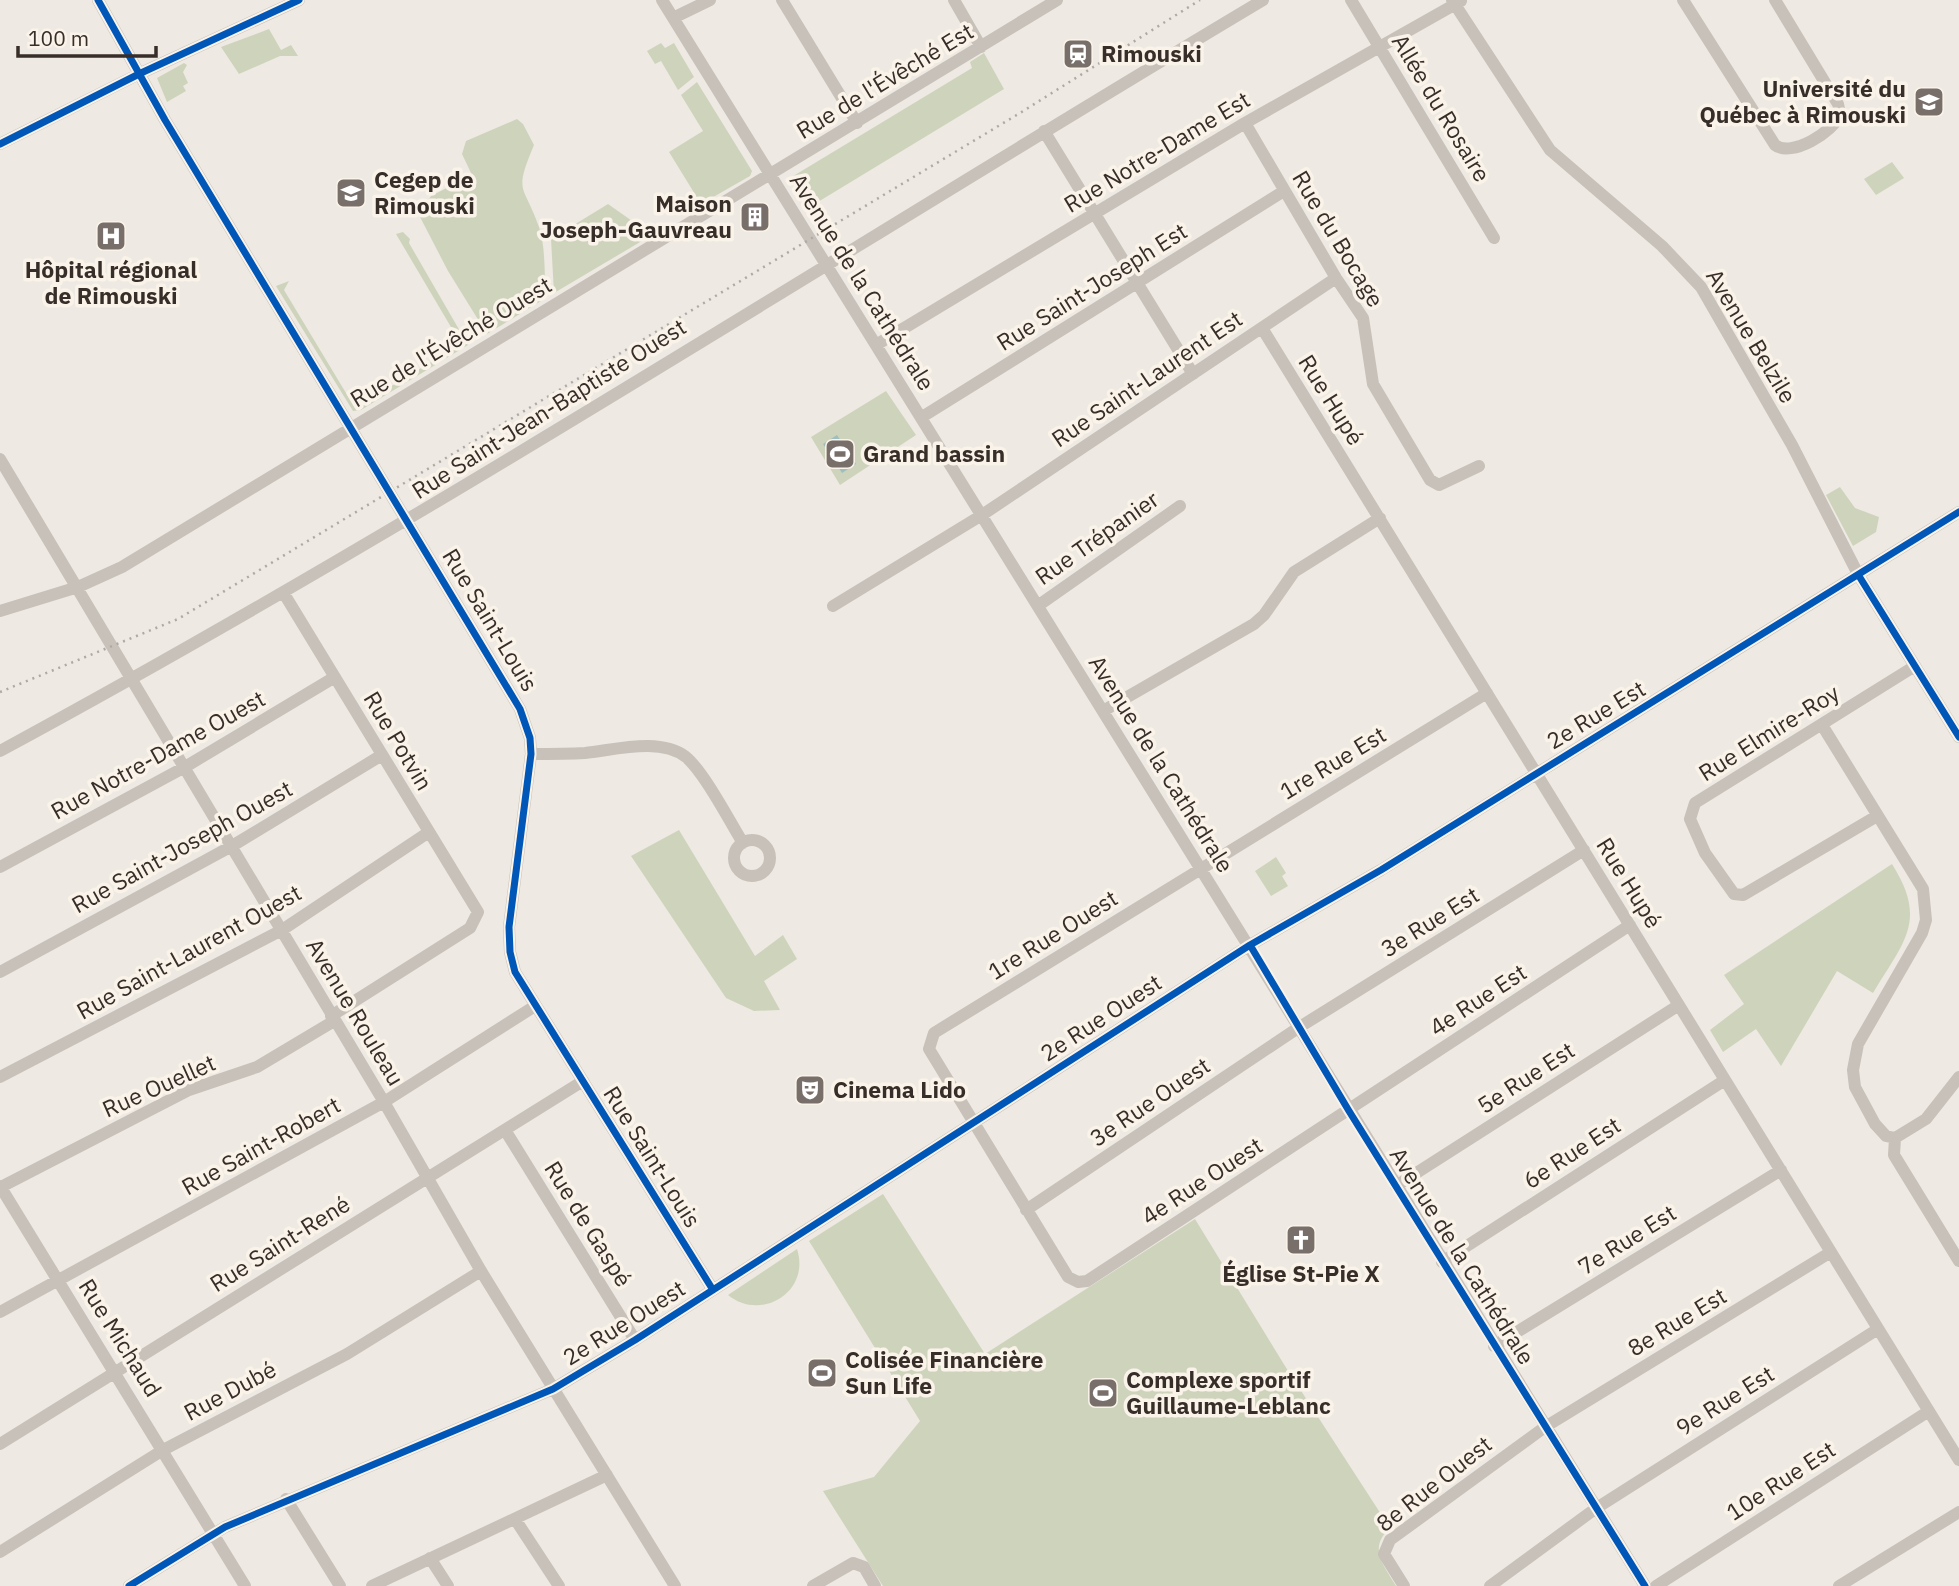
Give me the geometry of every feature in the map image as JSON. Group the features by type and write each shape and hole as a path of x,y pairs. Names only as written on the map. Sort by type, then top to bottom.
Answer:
{"street":[{"name":"Rue Saint-Louis","path":"98,0 165,120 520,709 530,738 531,754 509,928 510,952 515,972 713,1290"},
{"path":"0,144 141,73 299,0"},
{"name":"Avenue de la Cathédrale","path":"662,0 1645,1586"},
{"path":"673,18 709,0"},
{"path":"782,0 857,123"},
{"path":"954,0 981,47"},
{"name":"Rue de l'Évêché Est","path":"770,174 1058,0"},
{"name":"Rue Saint-Jean-Baptiste Ouest","path":"0,751 134,679 408,521 1263,0"},
{"name":"Allée du Rosaire","path":"1352,0 1494,238"},
{"path":"1683,0 1782,150 1791,150 1832,128 1840,114 1838,104 1775,0"},
{"name":"Rue Notre-Dame Est","path":"876,345 1245,123 1456,1"},
{"name":"Avenue Belzile","path":"1456,1 1550,150 1662,246 1701,287 1792,445 1859,576 1959,737"},
{"name":"Rue du Bocage","path":"1245,123 1336,278 1363,318 1373,384 1430,480 1439,485 1479,466"},
{"path":"1044,131 1193,374"},
{"name":"Rue de l'Évêché Ouest","path":"0,611 78,587 122,567 770,174"},
{"name":"Rue Saint-Joseph Est","path":"922,417 1284,191"},
{"name":"Rue Saint-Laurent Est","path":"982,515 1336,278"},
{"name":"Rue Hupé","path":"1262,328 1959,1460"},
{"name":"Avenue Rouleau","path":"0,459 134,679 481,1271 675,1586"},
{"name":"Rue Trépanier","path":"1038,605 1180,506"},
{"name":"2e Rue Est","path":"1250,945 1381,870 1959,512"},
{"path":"833,606 982,515"},
{"path":"1103,710 1254,624 1264,615 1294,572 1380,518"},
{"name":"Rue Potvin","path":"283,592 478,912"},
{"name":"Rue Elmire-Roy","path":"1877,816 1743,895 1734,894 1705,853 1690,819 1695,803 1915,666"},
{"name":"Rue Notre-Dame Ouest","path":"0,867 185,767 335,677"},
{"name":"1re Rue Est","path":"1201,868 1487,693"},
{"path":"1822,725 1923,889 1926,905 1922,933 1854,1055 1855,1087 1875,1124 1886,1136 1895,1138 1926,1119 1959,1077"},
{"path":"531,754 638,748 676,751 692,764 743,843"},
{"name":"Rue Saint-Joseph Ouest","path":"0,972 232,846 382,755"},
{"name":"Rue Saint-Laurent Ouest","path":"0,1077 282,930 429,832"},
{"name":"3e Rue Est","path":"1298,1028 1584,850"},
{"name":"1re Rue Ouest","path":"974,1123 929,1049 929,1040 934,1033 1201,868"},
{"name":"Rue Ouellet","path":"0,1186 189,1090 257,1068 470,928 478,912"},
{"name":"4e Rue Est","path":"1349,1111 1630,925"},
{"name":"2e Rue Ouest","path":"129,1586 214,1533 286,1499 553,1389 635,1340 1250,945"},
{"name":"5e Rue Est","path":"1396,1186 1679,1005"},
{"name":"Rue Saint-Robert","path":"0,1312 384,1102 535,1006"},
{"name":"3e Rue Ouest","path":"1026,1210 1298,1028"},
{"name":"6e Rue Est","path":"1442,1262 1725,1080"},
{"name":"Rue Saint-René","path":"0,1444 583,1081"},
{"name":"4e Rue Ouest","path":"1026,1210 1068,1277 1078,1282 1087,1281 1349,1111"},
{"path":"974,1123 1026,1210"},
{"name":"Rue de Gaspé","path":"505,1130 635,1340"},
{"path":"1895,1138 1894,1155 1959,1261"},
{"name":"7e Rue Est","path":"1494,1346 1781,1170"},
{"name":"Rue Michaud","path":"0,1186 116,1371 245,1586"},
{"name":"8e Rue Est","path":"1545,1427 1831,1252"},
{"name":"Rue Dubé","path":"0,1552 163,1450 347,1354 481,1271"},
{"name":"9e Rue Est","path":"1490,1586 1595,1509 1878,1329"},
{"name":"10e Rue Est","path":"1656,1586 1929,1411"},
{"name":"8e Rue Ouest","path":"1404,1586 1384,1554 1390,1540 1545,1427"},
{"path":"372,1586 607,1475"},
{"path":"286,1499 340,1586"},
{"path":"1839,1586 1959,1512"},
{"path":"515,1519 559,1586"},
{"path":"430,1559 448,1586"},
{"path":"813,1586 846,1565 855,1563 864,1567 875,1586"}],"green space":[{"path":"269,29 281,50 291,45 298,56 280,56 239,74 221,47"},
{"path":"661,43 665,48 674,43 694,77 678,90 661,61 655,64 647,51"},
{"path":"984,53 1004,89 808,208 790,178 972,68 970,62"},
{"path":"184,63 187,65 183,72 188,83 183,86 186,91 167,102 157,78"},
{"path":"697,82 752,171 750,176 701,204 669,152 703,131 681,95"},
{"path":"517,119 523,124 534,145 522,181 541,235 546,298 487,334 448,271 419,215 431,196 472,175 462,154 466,141"},
{"path":"1892,162 1904,178 1876,195 1864,179"},
{"path":"608,204 652,235 554,293 551,239"},
{"path":"403,232 410,239 409,243 468,345 361,410 353,411 276,286 289,281 284,290 355,408 461,344 396,234"},
{"path":"886,391 916,435 840,485 811,437"},
{"path":"1840,487 1855,508 1879,517 1876,532 1853,546 1826,495"},
{"path":"679,830 755,956 783,935 797,959 764,981 780,1010 754,1011 726,998 631,856"},
{"path":"1276,857 1286,873 1282,876 1288,886 1271,896 1255,871"},
{"path":"1892,864 1909,901 1908,930 1873,993 1837,971 1781,1066 1756,1029 1723,1052 1710,1030 1744,1004 1724,975"},
{"name":"Complexe sportif Guillaume-Leblanc","path":"883,1194 985,1354 1195,1219 1285,1366 1390,1528 1383,1535 1379,1549 1383,1563 1396,1586 883,1586 823,1491 874,1477 920,1421 809,1241"},
{"path":"797,1249 797,1278 790,1290 780,1298 768,1304 755,1305 741,1303 728,1295"}],"water":[{"name":"Grand bassin","path":"837,435 856,464 842,473 823,444"}],"railway":[{"path":"0,692 178,619 1020,113 1200,0"}],"cycle path":[{"path":"98,0 165,120 520,709 530,738 531,754 509,927 510,952 515,972 713,1290"},
{"path":"0,144 141,73 299,0"},
{"path":"129,1586 225,1527 553,1389 635,1340 1250,945 1381,870 1959,512"},
{"path":"1859,576 1959,737"},
{"path":"1250,945 1349,1111 1645,1586"}],"place":[{"name":"Rimouski","path":"1078,54"},
{"name":"Université du Québec à Rimouski","path":"1929,102"},
{"name":"Cegep de Rimouski","path":"351,193"},
{"name":"Maison Joseph-Gauvreau","path":"755,217"},
{"name":"Hôpital régional de Rimouski","path":"111,236"},
{"name":"Grand bassin","path":"840,454"},
{"name":"Cinema Lido","path":"810,1090"},
{"name":"Église St-Pie X","path":"1301,1240"},
{"name":"Colisée Financière Sun Life","path":"822,1373"},
{"name":"Complexe sportif Guillaume-Leblanc","path":"1103,1393"}]}
